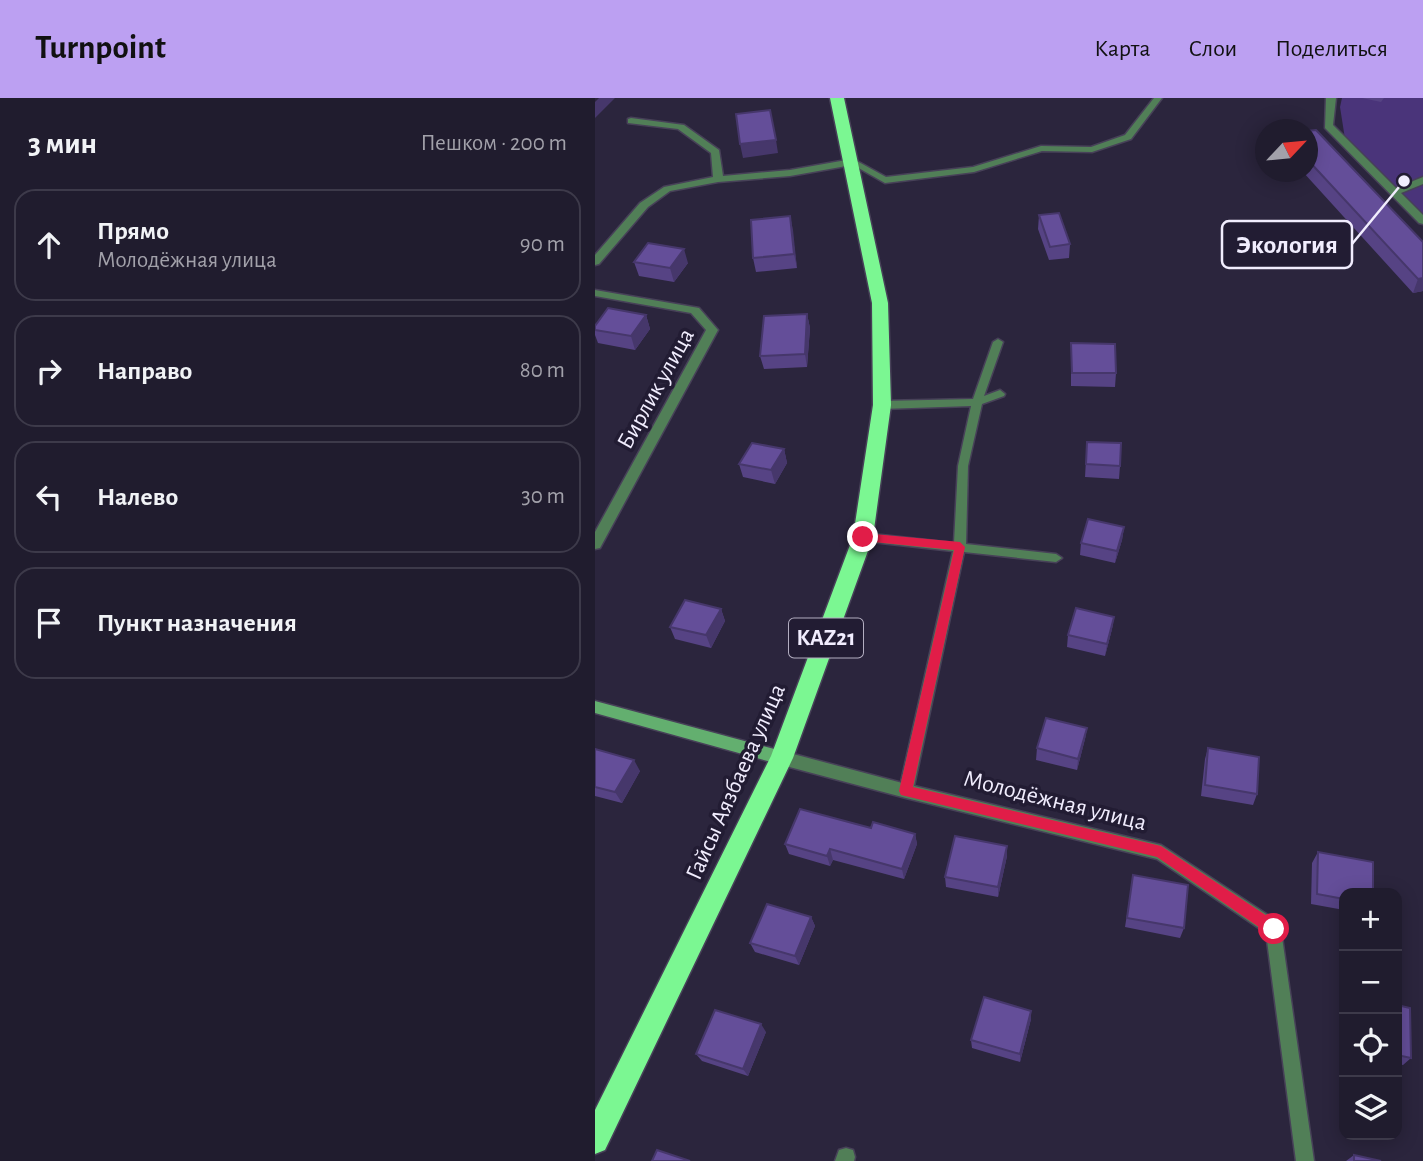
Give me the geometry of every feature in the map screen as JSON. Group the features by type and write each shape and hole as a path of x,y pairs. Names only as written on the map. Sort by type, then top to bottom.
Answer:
{"highway":[{"name":"Гайсы Аязбаева улица","path":"595,1140 782,758 863,537 882,405 880,303 841,99"}],"street":[{"path":"1331,98 1328,126 1423,221"},
{"path":"631,121 681,127 716,152 718,178"},
{"path":"595,262 644,205 667,188 718,178 790,173 852,162"},
{"path":"1395,192 1423,180"},
{"name":"Бирлик улица","path":"595,293 695,310 712,330 595,544"},
{"path":"595,707 782,758"},
{"name":"Молодёжная улица","path":"782,758 906,791 1161,852 1274,929 1305,1161"}],"lane":[{"path":"852,162 885,180 974,169 1041,148 1091,150 1128,137 1158,98"},
{"path":"906,791 960,547 963,466 977,402 998,342"},
{"path":"882,405 977,402 1000,394"},
{"path":"863,537 1056,558"}],"shaded area":[{"path":"1342,98 1423,98 1423,224 1345,139 1340,107"}],"building":[{"path":"770,110 776,140 740,144 736,114"},
{"path":"1318,132 1423,242 1423,278 1418,279 1318,171"},
{"path":"1059,213 1070,244 1050,247 1039,215"},
{"path":"790,216 794,254 753,258 751,220"},
{"path":"648,243 684,249 670,268 634,262"},
{"path":"608,308 646,315 631,336 595,330"},
{"path":"807,314 805,354 760,356 764,316"},
{"path":"1071,343 1115,344 1116,373 1072,373"},
{"path":"1087,442 1121,443 1120,466 1086,464"},
{"path":"752,443 784,449 771,470 739,464"},
{"path":"1088,519 1124,527 1117,551 1081,543"},
{"path":"685,600 721,609 706,635 670,627"},
{"path":"1076,608 1114,617 1107,644 1068,635"},
{"path":"1046,718 1087,728 1078,759 1037,748"},
{"path":"1208,748 1259,757 1257,794 1205,785"},
{"path":"595,749 634,760 615,792 595,787"},
{"path":"800,809 871,828 873,822 915,834 902,869 830,849 827,856 785,844"},
{"path":"955,836 1007,846 998,887 945,877"},
{"path":"1318,852 1373,862 1373,888 1339,888 1339,898 1317,894"},
{"path":"1133,875 1188,885 1184,928 1127,918"},
{"path":"767,904 811,917 795,956 750,943"},
{"path":"984,997 1031,1011 1020,1054 971,1040"},
{"path":"1402,1006 1410,1008 1411,1058 1402,1056"},
{"path":"715,1010 761,1024 743,1069 696,1054"},
{"path":"657,1150 690,1161 652,1161"},
{"path":"1354,1155 1381,1161 1354,1161"}],"place":[{"name":"Экология","path":"1404,181"}],"route":[{"path":"863,537 960,547 906,791 1161,852 1274,929"}]}
